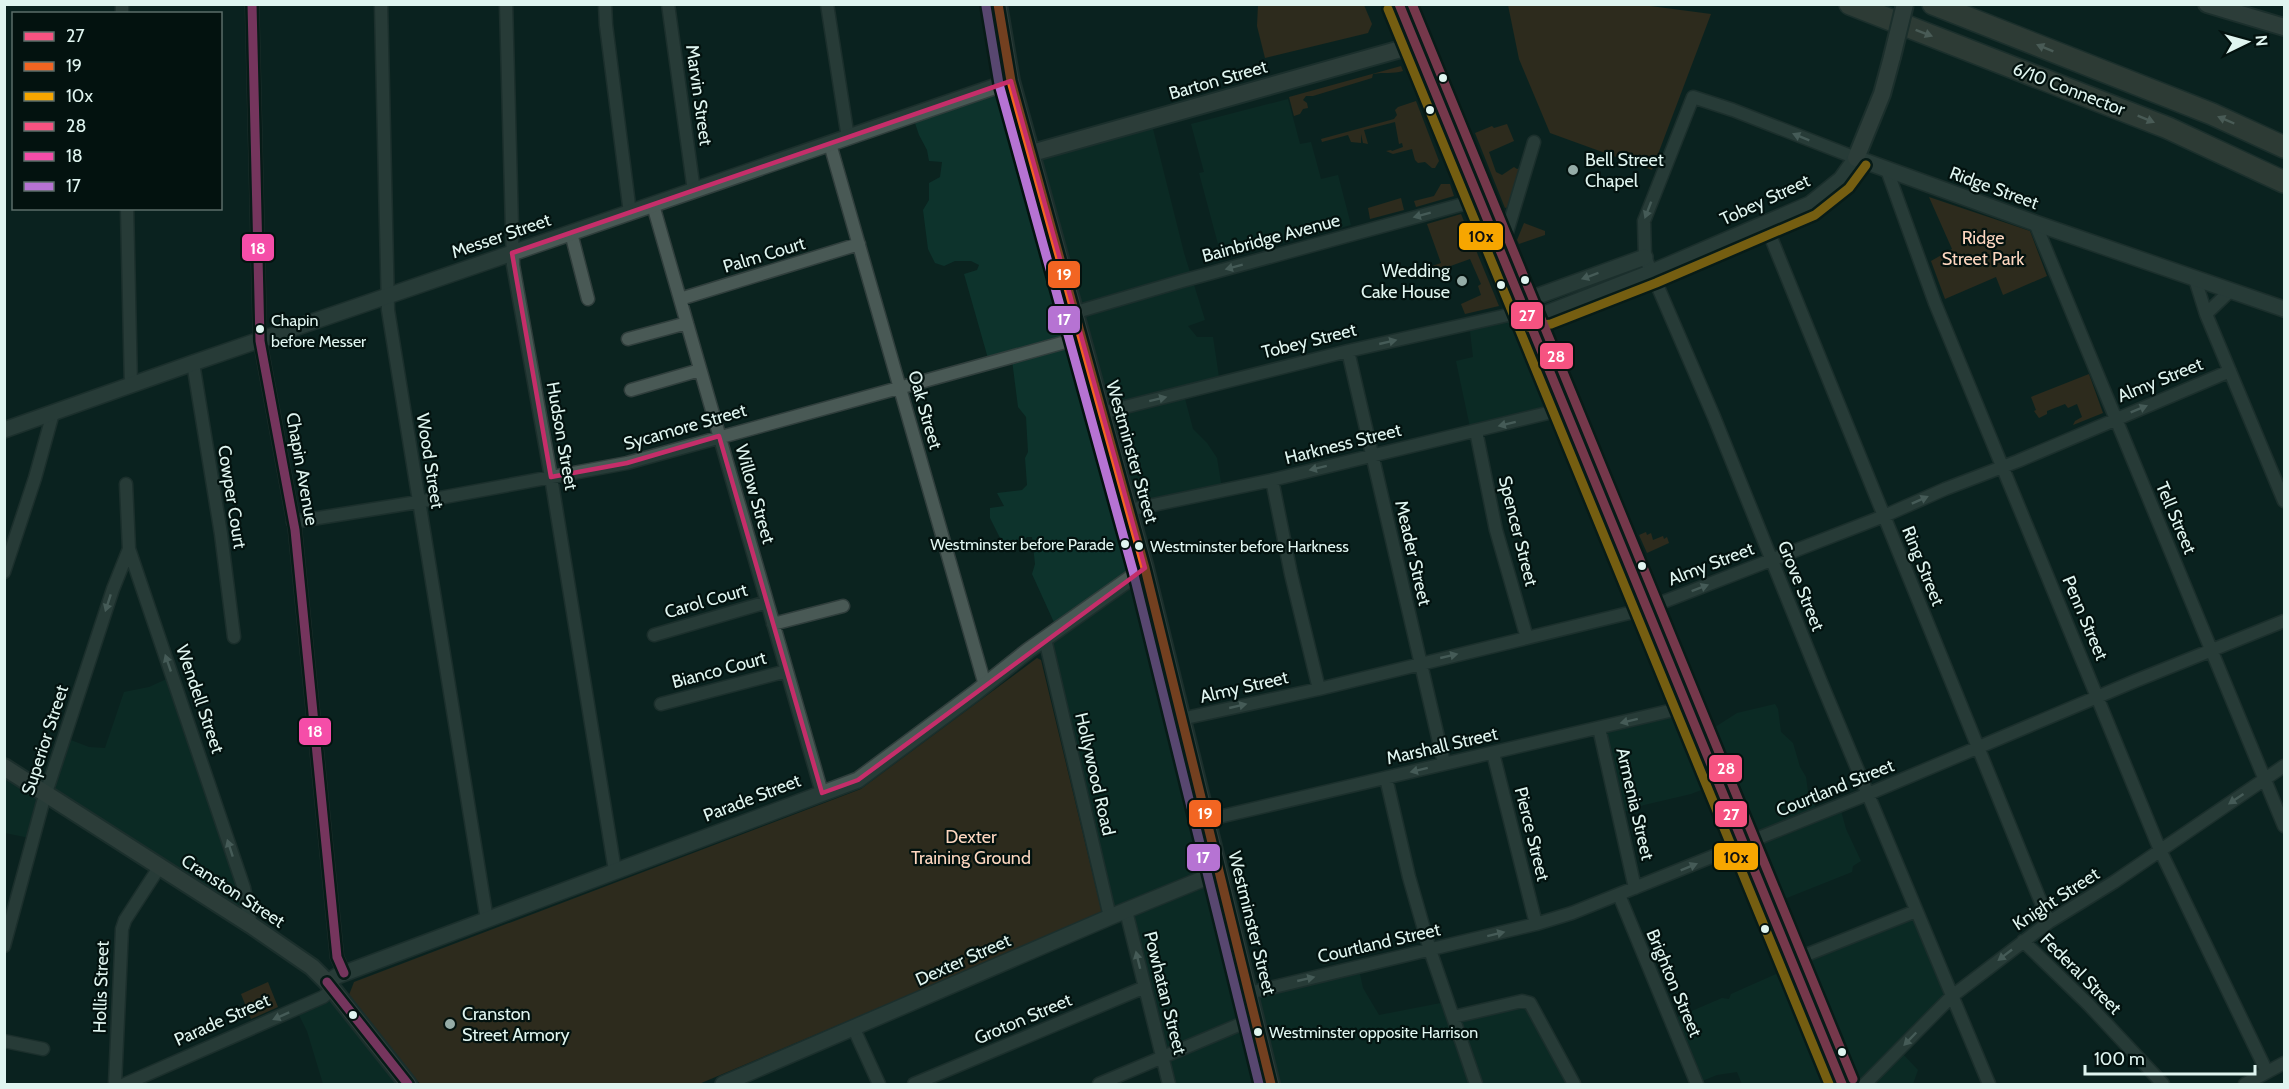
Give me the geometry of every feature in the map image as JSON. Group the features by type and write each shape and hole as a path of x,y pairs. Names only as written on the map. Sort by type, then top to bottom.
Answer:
{"highway":[{"name":"6/10 Connector","path":"1850,4 2158,124 2243,161 2284,182"},
{"name":"6/10 Connector","path":"1933,4 2212,114 2284,147"}],"main road":[{"name":"Westminster Street","path":"998,4 1011,81 1145,568 1271,1084"},
{"path":"1399,4 1645,609 1842,1084"},
{"name":"Tobey Street","path":"1856,158 1882,94 1905,4"},
{"path":"2207,4 2284,26"},
{"path":"2235,6 2284,26"},
{"name":"Barton Street","path":"1032,153 1415,45"},
{"name":"Cranston Street","path":"4,766 251,925 312,968 330,986 408,1084"}],"street":[{"name":"Chapin Avenue","path":"252,4 260,341 293,522 337,957 344,973"},
{"name":"Wood Street","path":"381,4 388,296 418,502 487,920"},
{"name":"Hudson Street","path":"506,4 512,253 615,871"},
{"path":"605,4 630,213"},
{"name":"Marvin Street","path":"668,4 694,191"},
{"path":"826,4 848,138"},
{"name":"Messer Street","path":"4,430 1011,81"},
{"name":"Ridge Street","path":"1693,97 2035,224 2284,309"},
{"name":"Grove Street","path":"1693,97 1644,221 1645,257 1714,417 1951,997 1989,1084"},
{"path":"1501,252 1534,142"},
{"name":"Oak Street","path":"830,144 985,685"},
{"name":"Tobey Street","path":"1101,413 1348,351 1508,315 1547,313 1652,272 1810,204 1841,179 1856,158"},
{"name":"Penn Street","path":"1887,170 1935,303 2160,850 2267,1072"},
{"name":"Bainbridge Avenue","path":"1073,313 1478,200"},
{"name":"Willow Street","path":"653,205 822,793"},
{"path":"127,210 131,386"},
{"name":"Ring Street","path":"1765,223 2049,922"},
{"name":"Tell Street","path":"2035,224 2284,826"},
{"path":"571,233 588,299"},
{"name":"Palm Court","path":"680,299 859,244"},
{"path":"1527,315 1538,296 1645,257"},
{"path":"2195,279 2206,314 2284,501"},
{"path":"2206,314 2230,291"},
{"path":"628,339 687,323"},
{"name":"Sycamore Street","path":"293,522 418,502 627,463 899,386 1080,338"},
{"name":"Meader Street","path":"1348,351 1444,763"},
{"name":"Cowper Court","path":"193,363 221,534 234,637"},
{"path":"631,390 700,370"},
{"name":"Almy Street","path":"1181,719 1318,689 1645,609 1884,516 2230,371"},
{"name":"Harkness Street","path":"1129,510 1272,480 1564,409"},
{"path":"4,572 35,478 53,413"},
{"name":"Spencer Street","path":"1476,432 1496,530 1527,638"},
{"path":"1272,480 1318,689"},
{"name":"Wendell Street","path":"126,484 129,549 240,877 251,925"},
{"name":"Superior Street","path":"4,946 46,793 113,589 129,549"},
{"name":"Parade Street","path":"125,1084 323,997 330,986 344,973 858,780 1045,639 1145,568"},
{"name":"Carol Court","path":"654,635 767,602"},
{"path":"773,624 843,606"},
{"name":"Courtland Street","path":"1249,993 1572,914 2284,621"},
{"name":"Hollywood Road","path":"1045,639 1110,916"},
{"name":"Bianco Court","path":"661,704 787,671"},
{"name":"Marshall Street","path":"1206,820 1686,706"},
{"name":"Armenia Street","path":"1599,728 1635,888"},
{"name":"Pierce Street","path":"1493,753 1536,924"},
{"name":"Knight Street","path":"1864,1084 1951,997 2023,941 2284,766"},
{"path":"1386,778 1408,877 1430,950 1476,1084"},
{"name":"Hollis Street","path":"115,1084 122,929 125,920 159,867"},
{"name":"Dexter Street","path":"723,1084 1110,916 1205,878 1220,875"},
{"name":"Brighton Street","path":"1618,895 1697,1084"},
{"name":"Powhatan Street","path":"1126,911 1169,1084"},
{"path":"1791,961 1916,911"},
{"name":"Federal Street","path":"2023,941 2088,1004 2163,1084"},
{"name":"Groton Street","path":"914,1084 1145,987"},
{"path":"1454,1017 1522,1001 1530,1003 1574,1084"},
{"path":"1099,1084 1255,1018"},
{"path":"854,1029 879,1084"},
{"path":"4,1041 43,1049"},
{"path":"2245,1084 2284,1063"}],"highlighted area":[{"path":"1011,81 1145,568 858,780 822,793 719,436 627,463 551,477 512,253"}],"shaded area":[{"path":"1008,84 1028,152 1151,121 1184,253 1205,320 1188,326 1197,337 1213,337 1220,384 1184,395 1193,429 1207,443 1217,458 1222,489 1129,511 1251,993 1359,970 1363,988 1379,1015 1446,1002 1452,1019 1524,1001 1571,1084 1166,1084 1124,917 1111,918 1042,644 1057,629 1032,574 1035,564 1032,537 1027,537 1020,544 1004,546 990,518 990,508 1004,506 997,493 1022,490 1027,485 1026,417 1018,407 1012,360 989,362 964,274 977,270 979,265 971,261 955,261 944,266 935,263 928,249 923,210 929,200 929,183 940,177 942,162 929,161 927,150 913,117"},
{"path":"1288,99 1300,144 1311,142 1321,179 1338,175 1351,225 1222,259 1199,173 1204,172 1191,124"},
{"path":"1519,310 1560,411 1471,432 1456,361 1473,357 1469,322"},
{"path":"171,677 249,923 46,799 30,838 5,833 4,772 40,795 63,737 89,747 105,748 124,692 149,687"},
{"path":"1775,704 1778,709 1781,732 1793,743 1800,767 1806,777 1808,792 1818,812 1840,807 1846,829 1861,861 1853,866 1852,872 1767,906 1714,785 1691,794 1621,813 1603,727 1681,709 1698,738 1737,713"},
{"path":"1915,912 1949,996 1900,1051 1918,1070 1913,1084 1742,1084 1737,1072 1717,1075 1697,1083 1673,1019 1722,998 1729,999 1731,994"},
{"path":"328,993 404,1084 323,1084 307,1031 297,1011"}],"green space":[{"path":"1635,4 1711,14 1652,170 1550,133 1519,59 1508,5"},
{"path":"1258,5 1364,5 1372,24 1368,33 1265,58 1257,26"},
{"path":"1401,66 1403,71 1373,74 1372,78 1313,96 1306,96 1303,100 1307,103 1308,108 1294,116 1289,97"},
{"path":"1416,101 1439,161 1435,168 1425,162 1418,163 1412,149 1393,154 1386,151 1403,147 1402,143 1399,144 1395,122 1364,130 1368,144 1363,143 1361,134 1361,143 1351,142 1348,135 1322,142 1321,139 1394,119 1397,115 1395,110 1398,107"},
{"path":"1507,124 1514,141 1489,152 1496,172 1502,175 1514,167 1521,168 1509,207 1505,208 1475,133 1492,126 1494,128"},
{"path":"1441,184 1450,184 1454,196 1416,207 1414,201 1434,196"},
{"name":"Ridge Street Park","path":"1929,197 2030,231 2047,276 2003,295 1996,277 1945,299 1931,261 1952,249"},
{"path":"1401,198 1404,210 1370,219 1368,208"},
{"path":"1461,214 1499,306 1465,314 1461,304 1481,295 1478,286 1481,284 1470,259 1431,273 1429,267 1441,263 1427,224"},
{"path":"1524,223 1545,231 1545,235 1519,244 1517,240"},
{"path":"2089,374 2103,413 2073,425 2082,417 2077,404 2068,408 2065,404 2047,411 2047,414 2039,418 2034,411 2036,410 2031,397"},
{"path":"1646,532 1647,535 1651,533 1653,540 1663,536 1664,539 1667,537 1669,543 1647,553 1639,535"},
{"name":"Dexter Training Ground","path":"1037,658 1041,660 1102,913 699,1084 420,1084 349,995 354,982 861,789"},
{"path":"268,982 278,1007 251,1019 241,994"}],"transit line":[{"name":"18","path":"252,4 260,341 295,530 337,957 344,973"},
{"name":"19","path":"998,4 1011,81 1145,568 1271,1084"},
{"name":"27","path":"1399,4 1842,1084"},
{"name":"28","path":"1412,4 1853,1079"},
{"name":"17","path":"986,6 999,84 1133,571 1259,1084"},
{"name":"10x","path":"1388,9 1829,1084"},
{"name":"10x","path":"1528,327 1551,324 1656,283 1815,215 1849,188 1866,165"},
{"name":"18","path":"327,982 408,1084"}],"place":[{"name":"Bell Street Chapel","path":"1573,170"},
{"name":"Wedding Cake House","path":"1462,281"},
{"name":"Chapin before Messer","path":"260,329"},
{"name":"Westminster before Parade","path":"1125,544"},
{"name":"Westminster before Harkness","path":"1139,546"},
{"name":"Cranston Street Armory","path":"450,1024"},
{"name":"Westminster opposite Harrison","path":"1258,1032"}]}
